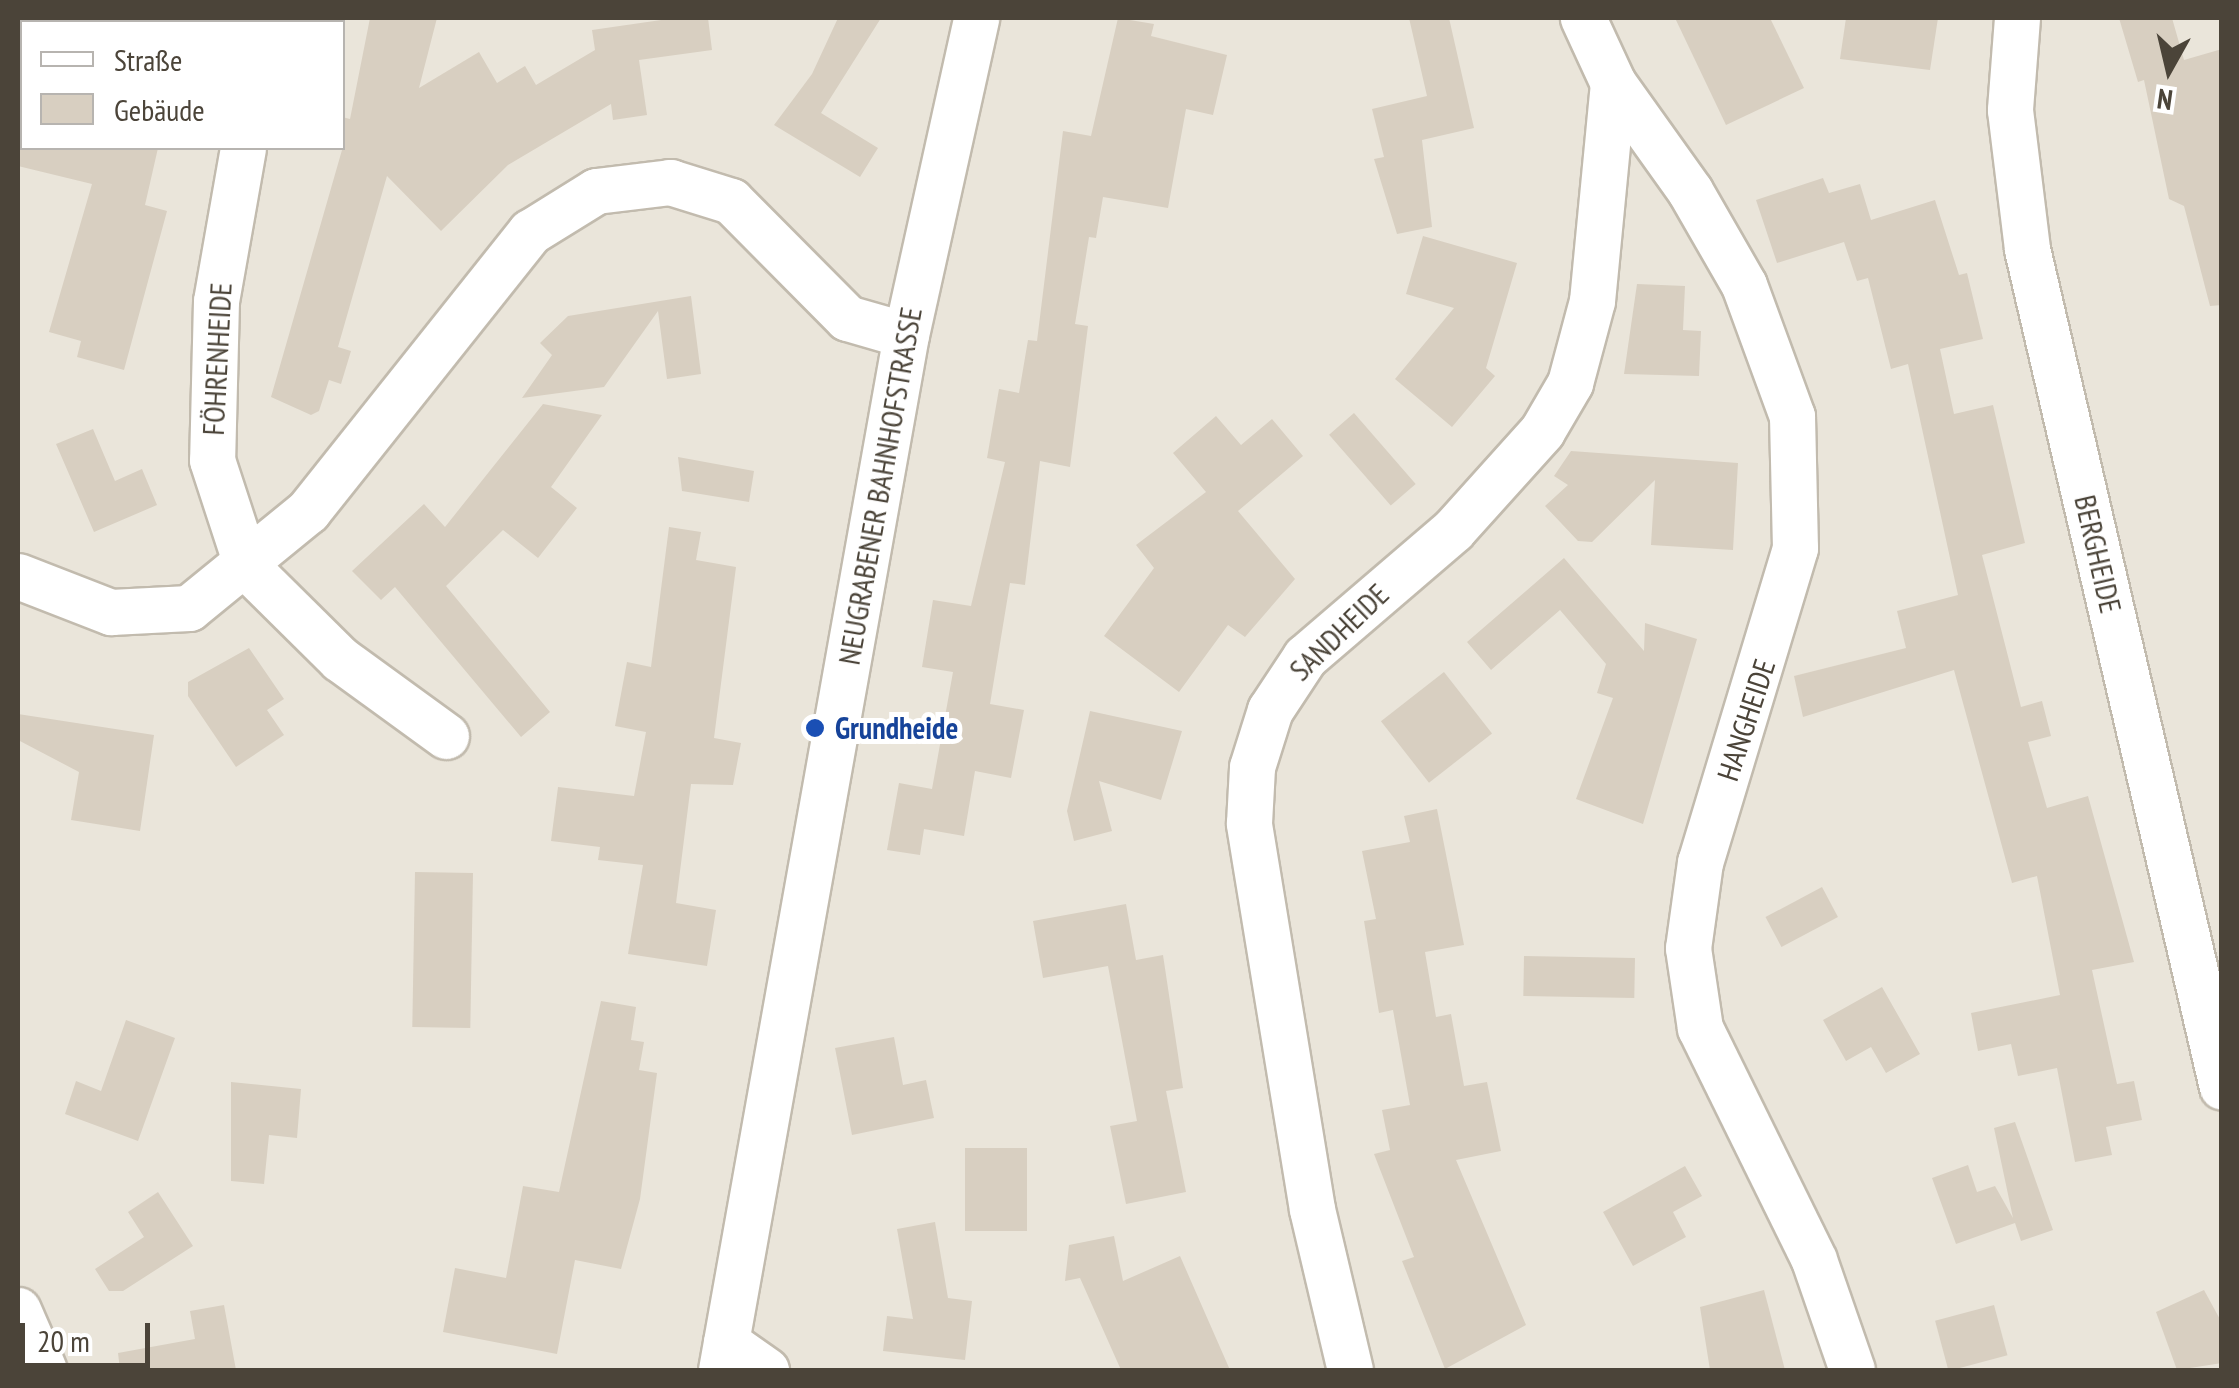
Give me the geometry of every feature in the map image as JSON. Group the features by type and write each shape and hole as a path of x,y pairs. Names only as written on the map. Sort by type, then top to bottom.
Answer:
{"street":[{"name":"NEUGRABENER BAHNHOFSTRASSE","path":"723,1356 906,335 976,18"},
{"path":"1583,18 1613,83"},
{"name":"BERGHEIDE","path":"2017,18 2010,110 2026,249 2222,1086"},
{"name":"SANDHEIDE","path":"1350,1370 1312,1209 1250,823 1252,767 1270,710 1305,657 1453,530 1562,398 1588,328 1613,83"},
{"name":"HANGHEIDE","path":"1613,83 1690,191 1744,285 1792,416 1795,548 1700,862 1688,948 1700,1028 1814,1260 1852,1370"},
{"name":"FÖHRENHEIDE","path":"242,150 216,302 212,460 247,567"},
{"path":"18,576 111,612 189,608 247,567 308,511 530,232 596,191 670,182 731,201 847,318 906,335"},
{"path":"247,567 340,659 446,736"},
{"path":"18,1310 44,1370"},
{"path":"723,1356 766,1370"}],"shaded area":[{"path":"18,18 2221,18 2221,1370 18,1370"}],"building":[{"path":"370,18 437,18 419,88 479,52 497,83 525,66 536,85 595,50 592,30 675,18 708,18 712,50 639,60 647,115 613,120 611,104 508,165 441,231 387,176 338,347 351,351 341,384 329,380 319,411 311,415 271,397 345,150 345,118 350,119"},
{"path":"838,18 881,18 821,113 878,148 860,177 774,125 812,74"},
{"path":"1118,18 1154,24 1151,36 1227,55 1213,115 1186,109 1168,208 1103,197 1096,238 1089,237 1075,324 1088,326 1070,467 1040,461 1025,585 1010,583 990,704 1024,710 1011,778 975,771 964,836 924,829 920,855 887,850 899,783 932,789 953,672 922,667 933,600 971,606 1005,462 987,458 999,389 1019,393 1028,340 1037,341 1063,131 1091,136"},
{"path":"1409,18 1449,18 1474,128 1422,140 1432,227 1397,234 1374,159 1384,157 1372,109 1427,96"},
{"path":"1675,18 1770,18 1804,88 1726,125"},
{"path":"1846,18 1938,18 1930,70 1840,59"},
{"path":"2119,18 2172,18 2184,60 2222,49 2222,305 2210,306 2184,206 2169,199 2144,80 2138,82"},
{"path":"18,148 158,150 145,205 167,211 124,370 77,357 81,341 49,332 92,184 18,166"},
{"path":"1823,178 1829,193 1860,184 1871,220 1935,200 1959,275 1967,273 1983,339 1940,349 1954,414 1993,405 2025,543 1982,555 2021,707 2042,701 2051,736 2028,742 2047,808 2088,796 2134,962 2092,970 2117,1084 2134,1081 2142,1120 2106,1127 2112,1155 2075,1162 2057,1068 2018,1076 2011,1044 1978,1051 1971,1013 2060,995 2037,876 2012,883 1954,670 1803,717 1794,676 1906,648 1897,611 1958,595 1908,364 1891,369 1868,278 1857,281 1844,242 1777,263 1756,200"},
{"path":"1423,236 1517,263 1486,368 1495,376 1452,427 1395,379 1454,308 1406,294"},
{"path":"1637,284 1685,286 1683,330 1701,331 1699,376 1624,374"},
{"path":"691,296 701,374 667,379 658,311 604,387 522,398 552,355 540,343 568,316"},
{"path":"543,404 602,415 551,487 577,508 538,558 503,530 446,586 550,712 521,737 395,587 381,600 352,571 424,504 445,527"},
{"path":"1354,413 1416,484 1391,506 1329,435"},
{"path":"1216,416 1241,445 1272,419 1303,456 1238,511 1295,579 1245,637 1228,625 1179,692 1104,636 1154,568 1136,545 1206,492 1173,453"},
{"path":"93,429 115,481 142,469 157,505 94,532 56,444"},
{"path":"1571,451 1738,463 1733,550 1651,545 1655,480 1592,542 1578,541 1545,506 1568,485 1554,476"},
{"path":"678,457 754,471 749,502 682,491"},
{"path":"669,527 701,532 696,560 736,567 714,738 741,743 733,785 691,784 676,903 716,910 707,966 628,954 643,865 598,860 600,847 551,841 558,787 634,796 646,732 615,726 627,662 651,667"},
{"path":"1564,558 1644,651 1645,623 1697,639 1643,824 1576,799 1613,698 1597,693 1606,664 1560,610 1491,670 1467,642"},
{"path":"249,648 284,699 267,710 284,735 236,767 188,696 188,682"},
{"path":"1444,672 1492,733 1429,783 1381,721"},
{"path":"1090,711 1182,731 1161,800 1099,781 1112,831 1074,841 1067,811"},
{"path":"18,714 154,735 140,831 71,820 79,772 18,740"},
{"path":"1437,809 1464,945 1425,952 1436,1017 1451,1014 1464,1086 1487,1082 1501,1151 1456,1160 1526,1325 1445,1369 1402,1261 1414,1257 1374,1154 1390,1150 1382,1110 1410,1105 1393,1010 1379,1013 1364,921 1376,919 1362,851 1410,842 1404,816"},
{"path":"415,872 473,873 470,1028 412,1027"},
{"path":"1822,887 1838,917 1781,947 1765,917"},
{"path":"1126,904 1136,960 1163,955 1183,1088 1166,1091 1186,1192 1126,1204 1110,1126 1137,1121 1108,966 1043,978 1033,921"},
{"path":"1524,956 1635,958 1634,998 1523,996"},
{"path":"1882,987 1920,1054 1886,1073 1871,1047 1846,1061 1823,1020"},
{"path":"601,1001 636,1007 631,1040 644,1042 639,1070 657,1073 640,1199 621,1269 575,1260 557,1354 443,1332 455,1268 506,1278 523,1186 559,1192"},
{"path":"126,1020 175,1038 138,1141 65,1114 76,1081 101,1091"},
{"path":"894,1037 903,1085 926,1080 934,1118 852,1135 835,1048"},
{"path":"231,1082 301,1089 297,1138 269,1135 264,1184 231,1181"},
{"path":"2015,1122 2053,1230 2021,1241 2015,1223 1956,1244 1932,1178 1968,1165 1977,1192 1995,1186 2013,1218 1994,1128"},
{"path":"965,1148 1027,1148 1027,1231 965,1231"},
{"path":"1685,1166 1702,1196 1673,1212 1686,1237 1633,1266 1603,1212"},
{"path":"158,1192 193,1246 123,1291 109,1291 95,1269 144,1237 128,1212"},
{"path":"935,1222 948,1298 972,1301 965,1360 883,1351 887,1316 913,1319 897,1229"},
{"path":"1114,1236 1123,1281 1180,1256 1230,1370 1121,1370 1080,1278 1065,1281 1069,1245"},
{"path":"1764,1290 1785,1370 1710,1370 1700,1307"},
{"path":"2204,1290 2222,1323 2222,1363 2177,1370 2156,1312"},
{"path":"224,1305 236,1370 120,1370 118,1353 195,1339 190,1311"},
{"path":"1994,1305 2007,1355 1948,1370 1935,1321"}],"place":[{"name":"Grundheide","path":"815,728"}]}
